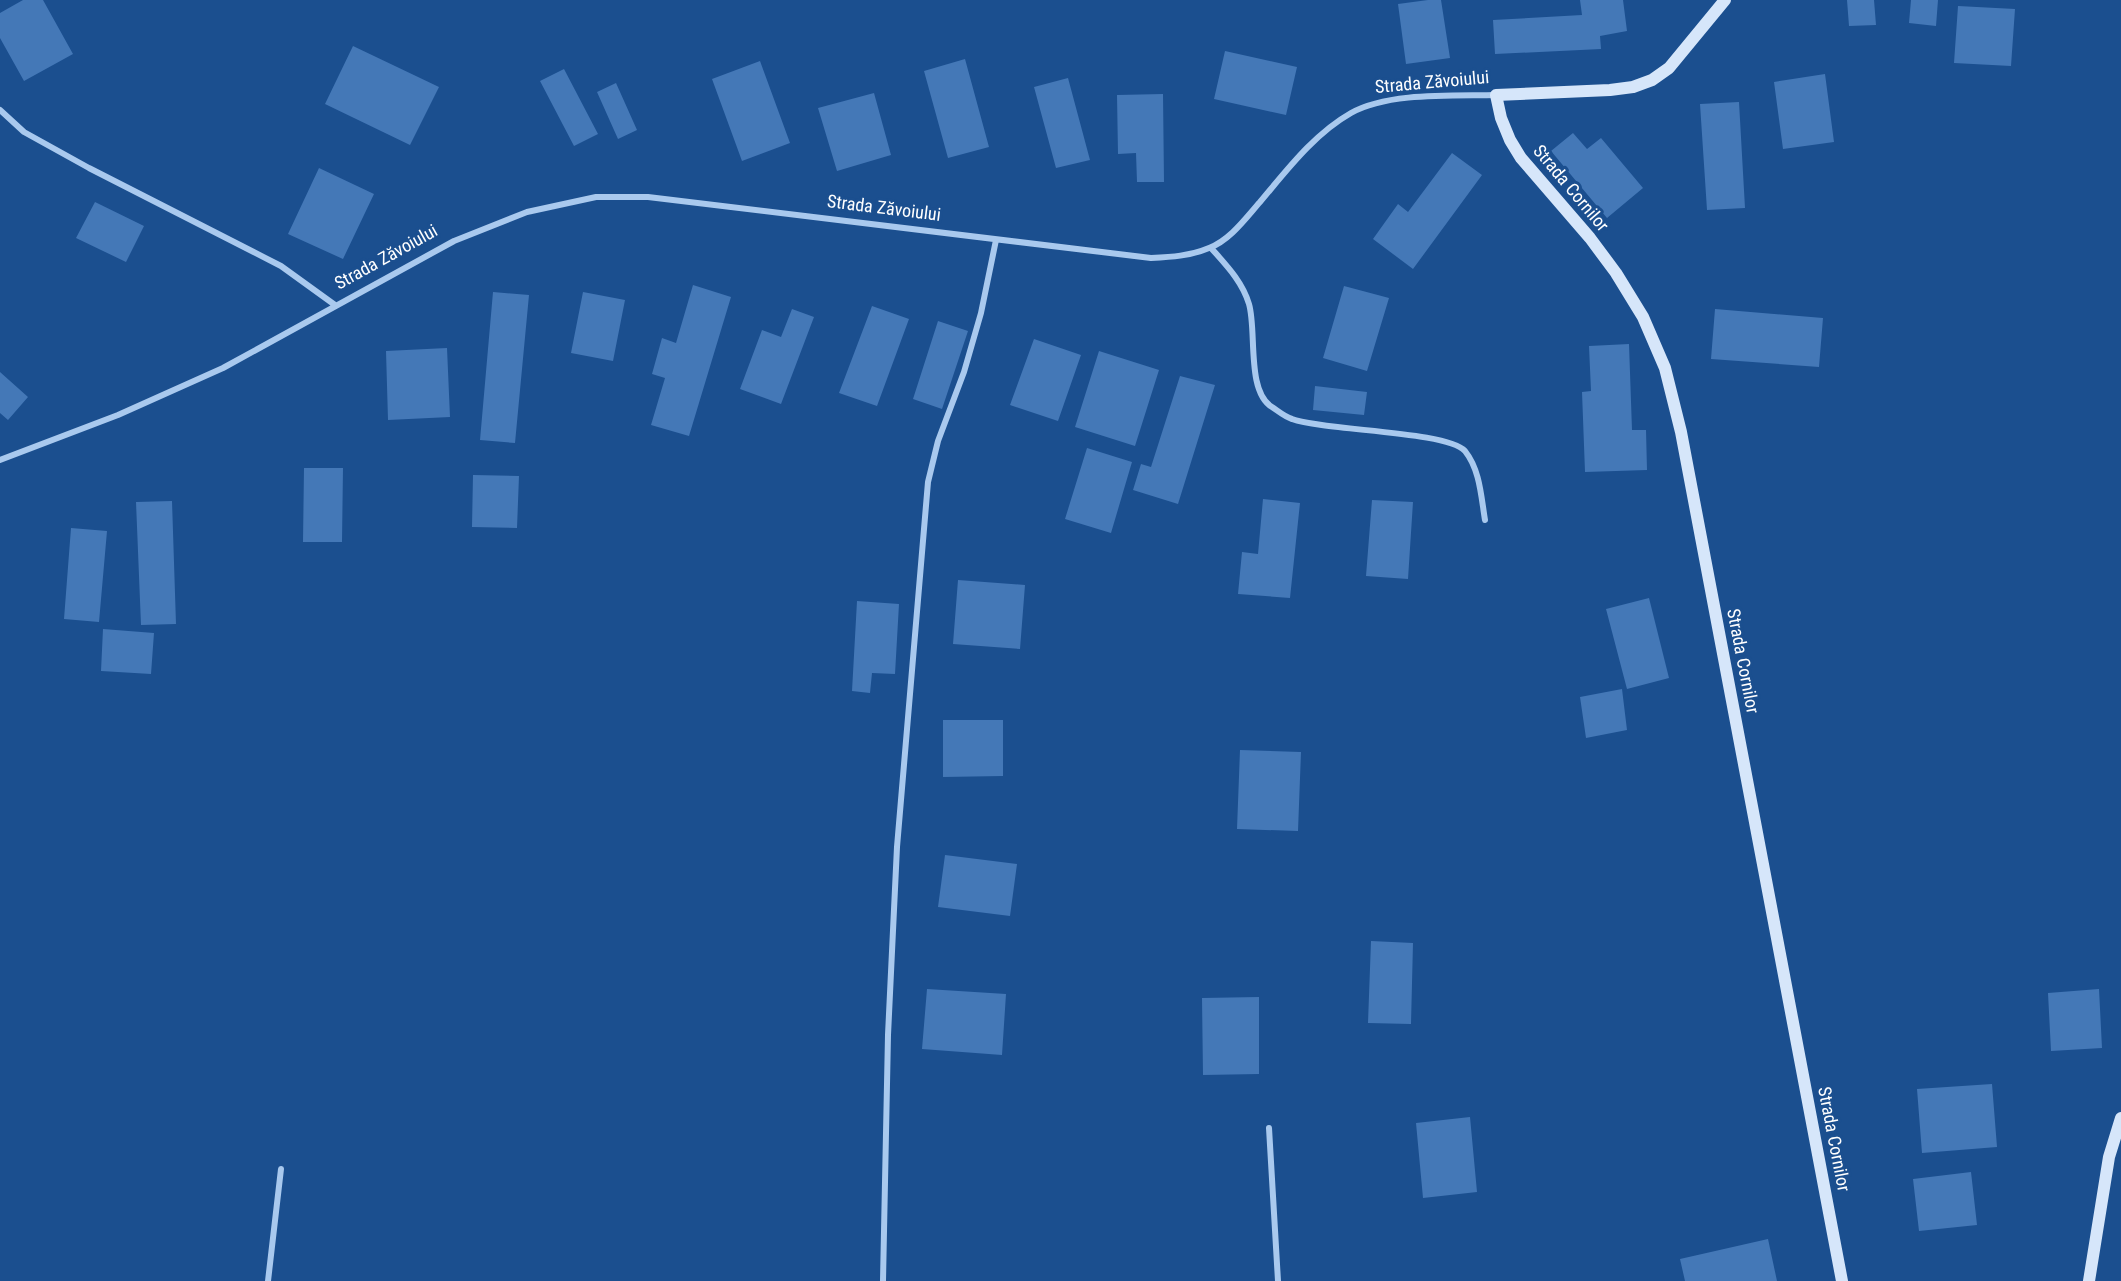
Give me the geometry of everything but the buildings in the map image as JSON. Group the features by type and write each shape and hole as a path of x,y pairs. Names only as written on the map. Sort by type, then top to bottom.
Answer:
{"street":[{"name":"Strada Zăvoiului","path":"0,460 118,415 223,368 454,241 527,212 596,197 648,197 1151,258 1181,257 1211,248 1237,228 1302,153 1326,131 1351,113 1367,105 1418,98 1610,90 1633,87 1652,80 1669,68 1725,0"},
{"name":"Strada Cornilor","path":"1496,95 1501,118 1510,140 1540,182 1590,238 1616,273 1643,317 1665,368 1681,432 1842,1281"},
{"path":"0,110 24,132 281,266 336,306"},
{"path":"883,1281 888,1035 897,847 928,482 938,441 964,372 981,313 996,240"},
{"path":"1211,248 1238,278 1249,304 1254,340 1256,383 1268,405 1291,419 1351,429 1435,438 1463,449 1477,472 1485,520"},
{"path":"2089,1281 2109,1158 2121,1118"},
{"path":"1269,1128 1278,1281"},
{"path":"268,1281 281,1169"}]}
